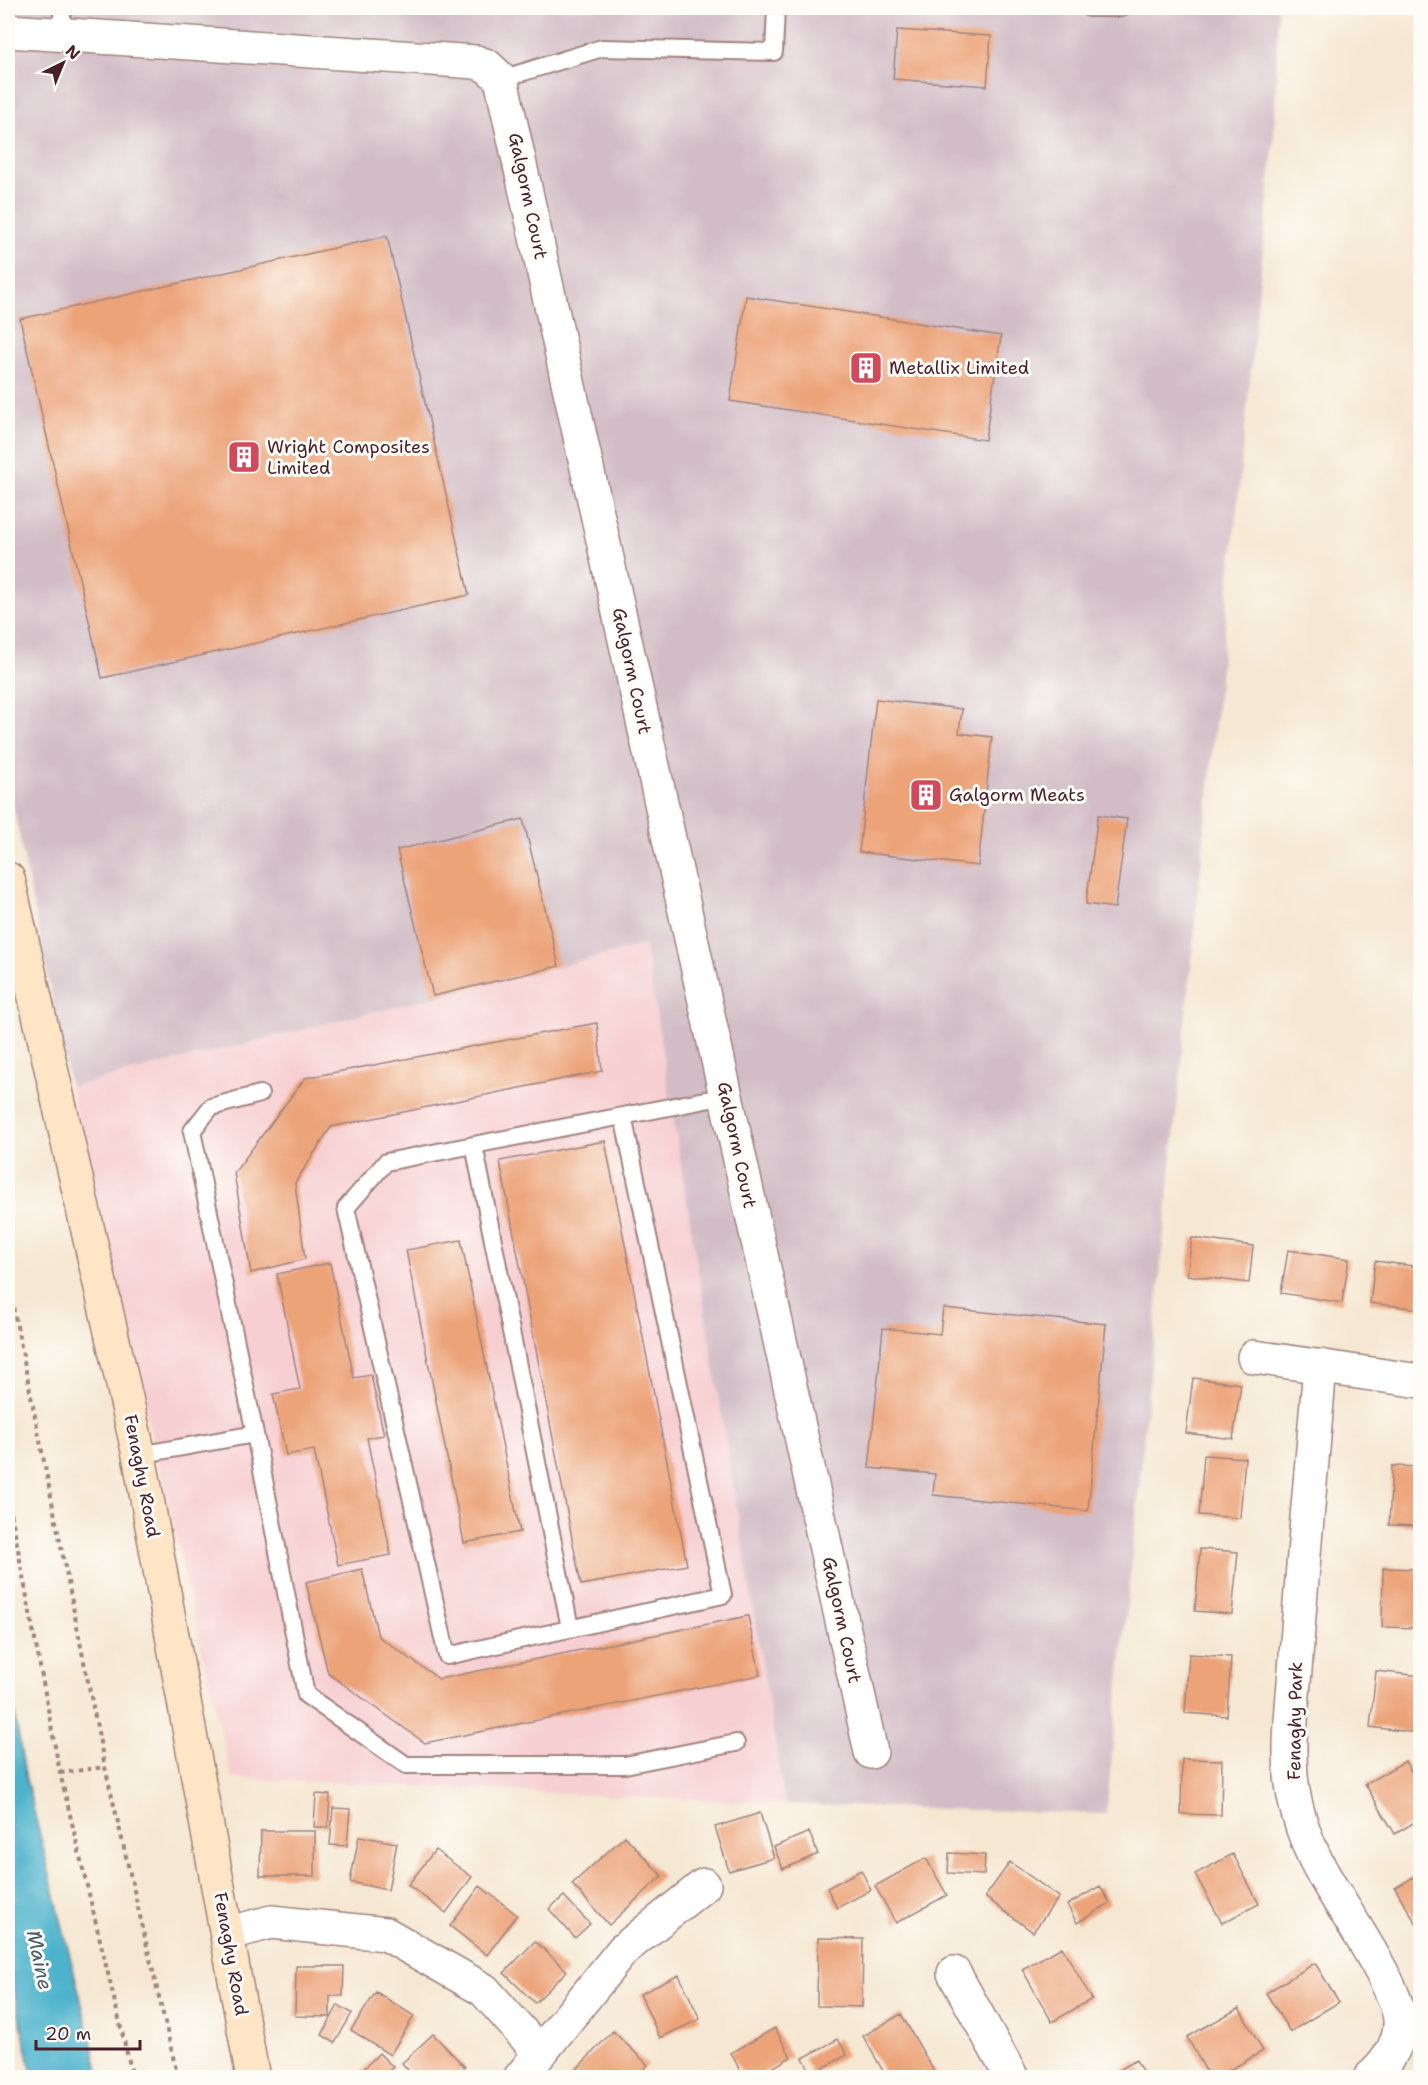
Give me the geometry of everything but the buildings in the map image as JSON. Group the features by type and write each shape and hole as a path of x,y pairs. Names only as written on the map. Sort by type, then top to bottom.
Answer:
{"street":[{"path":"8,31 62,20 476,62 487,66 501,79"},
{"name":"Galgorm Court","path":"501,79 871,1752"},
{"name":"Fenaghy Road","path":"8,879 139,1455 253,2078"},
{"path":"1254,1357 1420,1381"},
{"name":"Fenaghy Park","path":"1320,1366 1299,1613 1290,1768 1296,1807 1306,1840 1322,1873 1361,1936 1393,1998 1401,2022 1398,2042 1390,2056 1370,2078"},
{"path":"227,1934 271,1922 386,1934 484,1990 530,2065 623,1950 704,1885"},
{"path":"954,1973 1012,2078"},
{"path":"1378,2078 1420,2055"}],"lane":[{"path":"501,79 602,48 774,52 776,8"},
{"path":"1089,8 1121,8"},
{"path":"260,1094 211,1107 192,1131 306,1695 406,1765 625,1765 736,1743"},
{"path":"623,1116 723,1595 447,1656 346,1209 386,1162 726,1096"},
{"path":"474,1145 570,1628"},
{"path":"139,1455 255,1434"}],"path":[{"path":"8,1281 105,1767 178,2078"},
{"path":"8,1496 60,1773 133,2078"},
{"path":"60,1773 105,1767"}],"shaded area":[{"path":"8,8 1278,8 1274,138 1106,1814 785,1804 645,945 70,1087 8,780"},
{"path":"645,945 785,1804 232,1778 70,1087"}],"water":[{"name":"Maine","path":"8,1673 25,1775 100,2077 33,2077 32,2074 8,1963"}],"place":[{"name":"Metallix Limited","path":"866,368"},
{"name":"Wright Composites Limited","path":"244,457"},
{"name":"Galgorm Meats","path":"926,795"}]}
